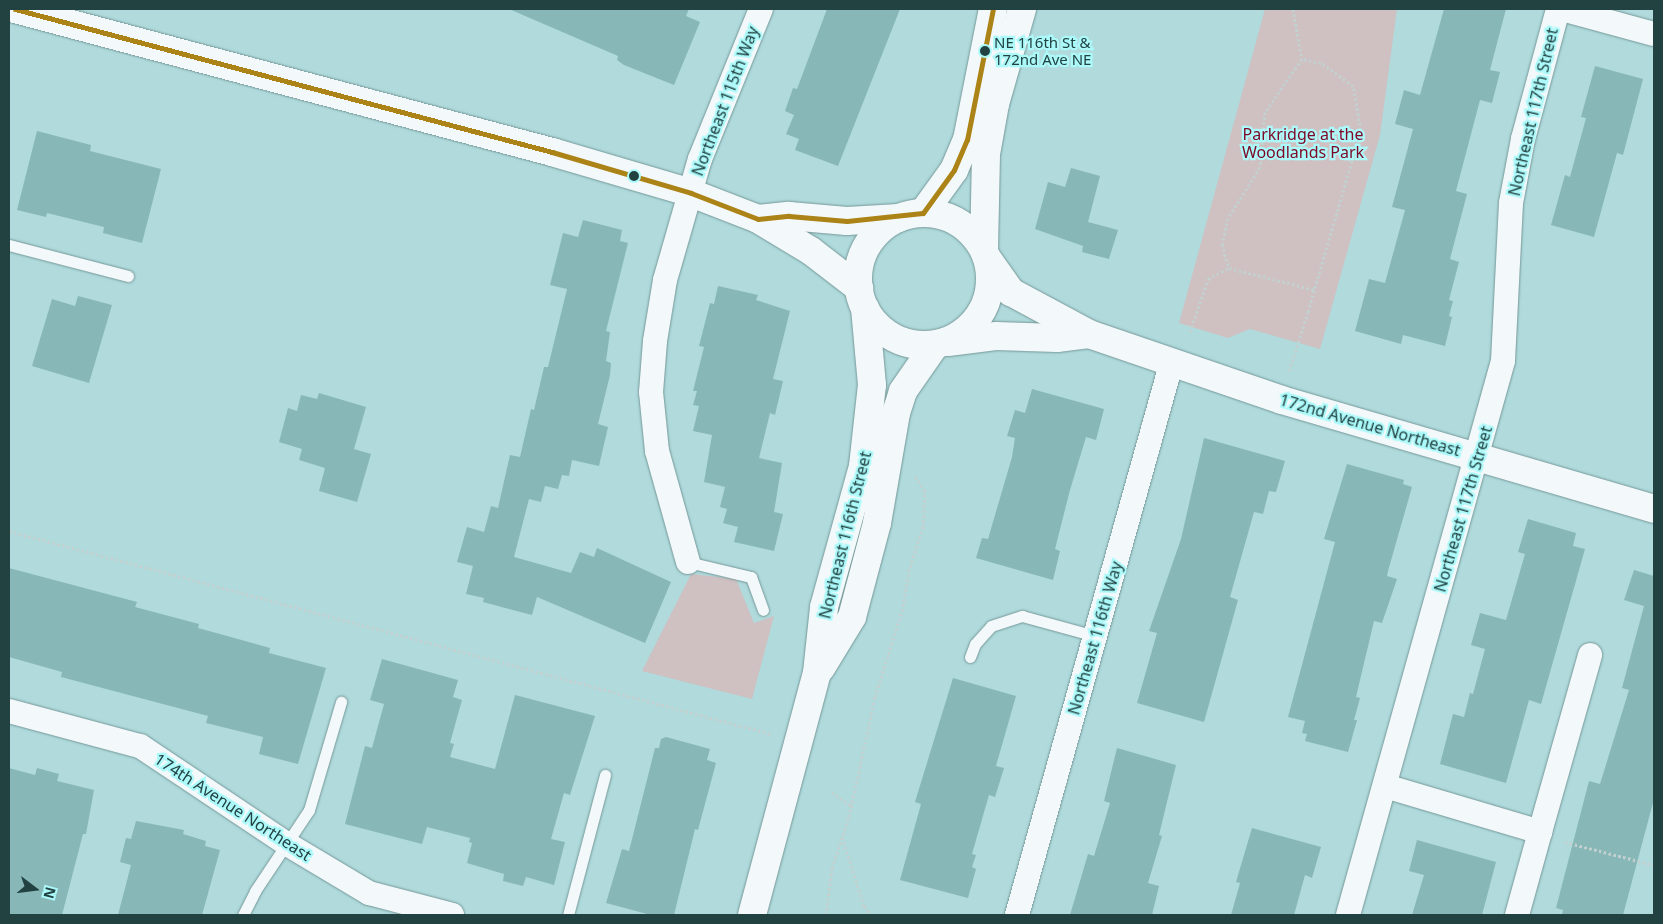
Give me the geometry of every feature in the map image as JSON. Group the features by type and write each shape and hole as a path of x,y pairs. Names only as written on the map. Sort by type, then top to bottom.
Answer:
{"street":[{"path":"15,9 552,152 691,193 758,219 811,251 862,298 886,333 902,341 940,343 963,333 981,312 987,300 990,279 985,254 986,154 996,104 1022,9"},
{"name":"Northeast 115th Way","path":"688,562 657,451 651,392 655,341 665,280 707,138 761,9"},
{"path":"862,298 860,267 867,247 881,230 911,216 954,170 967,140 993,9"},
{"path":"1560,9 1654,34"},
{"name":"Northeast 117th Street","path":"1348,915 1478,456 1503,361 1511,203 1523,139 1560,9"},
{"path":"758,219 789,216 847,221 911,216 948,218 969,230 985,254"},
{"name":"172nd Avenue Northeast","path":"985,254 1011,292 1089,334 1282,400 1654,509"},
{"name":"Northeast 116th Street","path":"752,915 818,673 824,607 864,466 869,432 872,385 862,298"},
{"name":"172nd Avenue Northeast","path":"940,343 996,336 1057,338 1089,334"},
{"name":"Northeast 116th Street","path":"818,673 852,618 877,523 896,413 903,391 940,343"},
{"name":"Northeast 116th Way","path":"1017,915 1172,361"},
{"path":"1517,915 1590,655"},
{"name":"174th Avenue Northeast","path":"9,712 140,746 287,844 369,893 452,915"},
{"path":"1385,786 1540,832"}],"lane":[{"path":"9,245 128,276"},
{"path":"688,562 751,577 763,610"},
{"path":"970,657 975,644 991,626 1022,616 1095,636"},
{"path":"243,915 317,792 341,702"},
{"path":"568,915 605,775"}],"path":[{"path":"1229,268 1222,244 1228,218 1260,167 1265,112 1302,59 1293,9"},
{"path":"1289,371 1362,130 1352,86 1321,63 1302,59"},
{"path":"1190,332 1208,279 1229,268 1315,290"},
{"path":"826,915 832,868 851,806 875,697 902,611 910,567 923,527 925,491 913,473"},
{"path":"9,530 798,741"},
{"path":"832,792 851,806"},
{"path":"1540,832 1654,865"},
{"path":"841,836 864,906 871,915"}],"green space":[{"name":"Parkridge at the Woodlands Park","path":"1265,9 1397,9 1380,135 1320,349 1250,329 1228,338 1179,323"},
{"path":"691,574 736,579 754,623 774,616 752,699 642,671"}],"building":[{"path":"509,9 689,9 686,16 700,22 674,85 624,65 617,60 618,56"},
{"path":"827,9 900,9 838,166 795,150 799,139 786,134 794,115 785,111 793,88 797,89"},
{"path":"1444,9 1506,9 1490,70 1500,72 1492,103 1480,100 1456,191 1467,194 1450,259 1459,262 1449,300 1453,301 1449,316 1452,317 1445,346 1403,335 1401,344 1355,331 1369,279 1385,283 1405,210 1392,207 1413,129 1395,124 1404,90 1420,95"},
{"path":"1595,66 1643,79 1623,155 1617,153 1594,237 1551,225 1565,175 1570,177 1586,118 1581,117"},
{"path":"37,131 91,145 90,151 161,169 142,243 103,233 104,227 47,213 46,217 17,210"},
{"path":"1071,168 1100,176 1088,222 1118,230 1109,259 1082,252 1083,246 1035,229 1048,182 1065,187"},
{"path":"583,220 622,230 620,241 628,243 606,331 610,332 606,361 611,363 610,375 598,424 608,427 599,466 572,460 569,476 562,475 558,489 545,486 541,502 529,499 514,557 571,573 580,552 594,557 597,548 671,582 645,643 537,597 532,615 483,602 484,598 466,594 473,566 457,562 467,527 484,532 491,506 498,508 510,455 520,457 531,409 534,410 544,367 548,367 567,289 550,285 563,233 578,237"},
{"path":"718,286 758,295 756,300 790,311 773,379 783,381 775,415 770,413 759,458 782,463 774,512 783,514 774,551 734,542 738,527 723,523 727,509 720,507 725,487 704,482 712,435 693,431 699,406 693,405 697,391 693,391 704,347 699,346 710,303 714,304"},
{"path":"78,296 112,305 89,383 32,366 52,299 75,306"},
{"path":"1032,389 1104,409 1096,440 1086,437 1070,490 1055,549 1060,551 1053,580 976,558 982,538 988,539 1012,457 1015,438 1007,436 1015,410 1025,413"},
{"path":"319,393 366,407 354,449 371,454 357,502 319,491 325,468 299,460 302,449 279,442 288,408 297,411 301,395 317,399"},
{"path":"1204,438 1285,461 1276,492 1269,491 1263,514 1254,512 1230,597 1238,600 1204,722 1137,703 1157,633 1149,631 1181,539"},
{"path":"1347,464 1404,480 1403,484 1412,487 1387,576 1397,579 1382,623 1374,621 1356,697 1360,698 1354,720 1357,720 1348,752 1305,741 1307,734 1302,733 1305,721 1288,717 1335,542 1324,539"},
{"path":"1528,519 1576,533 1573,546 1585,549 1541,704 1529,700 1506,783 1440,764 1453,714 1464,717 1470,693 1473,694 1485,649 1471,645 1480,613 1506,620 1525,554 1518,552"},
{"path":"9,568 137,602 135,607 199,624 198,628 270,648 269,653 326,668 298,764 259,754 263,737 206,723 208,716 61,677 62,672 9,657"},
{"path":"1634,570 1654,576 1654,799 1623,915 1562,915 1563,910 1556,908 1589,781 1600,784 1629,690 1622,688 1644,606 1624,600"},
{"path":"382,659 458,680 453,697 462,700 450,743 454,744 450,757 495,769 515,695 595,716 570,795 564,793 551,839 565,842 554,885 526,877 523,886 503,881 504,874 467,863 472,843 469,842 470,838 427,827 422,844 345,824 365,746 372,748 384,704 370,700"},
{"path":"953,678 1016,696 996,766 1004,768 995,797 989,795 972,854 976,855 972,867 976,869 968,898 900,880 921,804 915,802"},
{"path":"666,737 710,749 707,760 716,763 698,830 695,829 674,915 651,915 606,903 622,849 629,851 655,748 659,748 661,739"},
{"path":"1117,748 1176,765 1159,835 1162,836 1148,883 1159,886 1152,915 1070,915 1088,854 1094,856 1110,803 1104,801"},
{"path":"9,768 35,775 37,768 59,774 57,781 94,790 86,834 83,834 62,915 9,915"},
{"path":"136,821 184,830 183,834 206,841 205,846 220,850 202,915 118,915 131,865 120,862 126,838 131,839"},
{"path":"1252,828 1321,847 1312,878 1305,875 1294,915 1231,915 1240,883 1236,882"},
{"path":"1417,840 1496,862 1482,915 1412,915 1424,875 1409,871"}],"transit line":[{"path":"15,9 552,152 691,193 758,219 789,216 847,221 923,213"},
{"path":"923,213 954,170 967,140 993,9"}],"place":[{"name":"NE 116th St & 172nd Ave NE","path":"985,51"}]}
